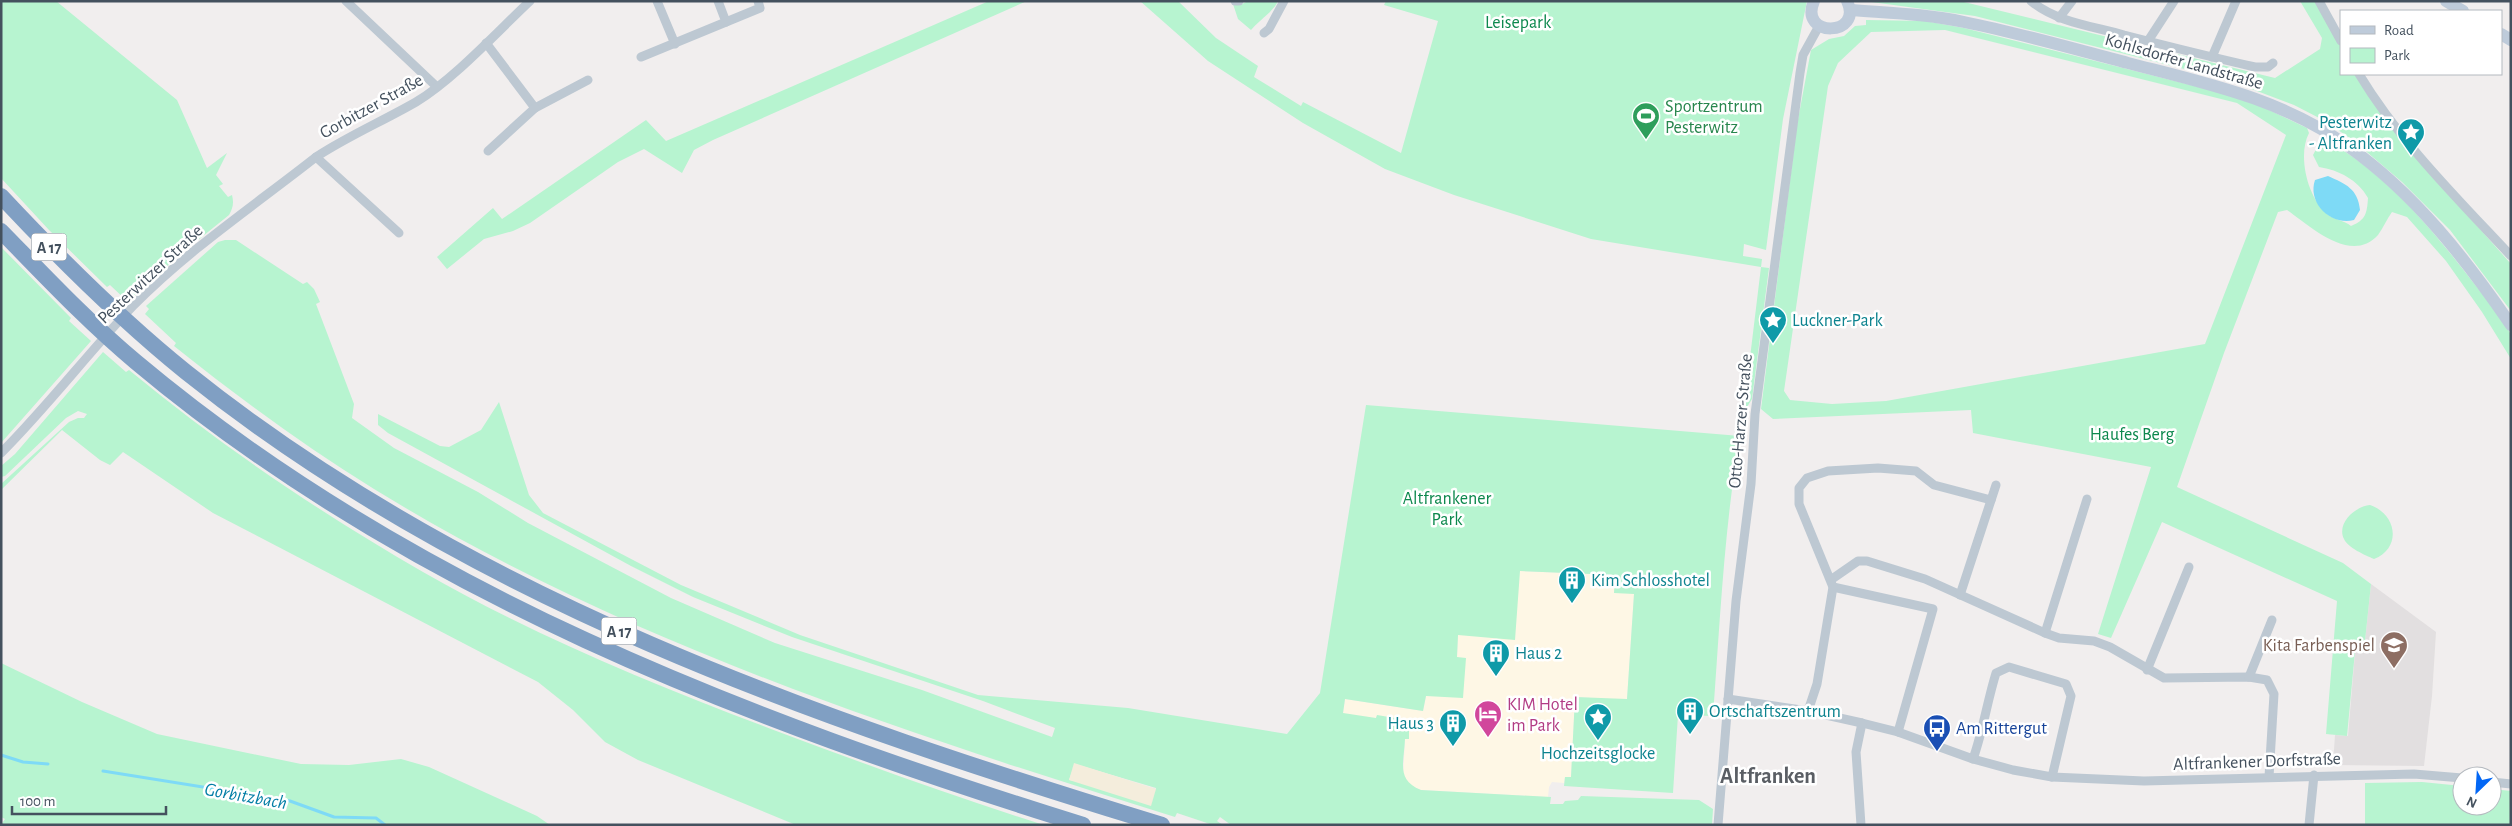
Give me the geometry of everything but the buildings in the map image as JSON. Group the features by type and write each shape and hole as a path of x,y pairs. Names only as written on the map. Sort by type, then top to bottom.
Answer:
{"highway":[{"name":"A 17","path":"1,196 99,296 150,342 235,410 342,484 443,543 557,602 654,646 790,701 1006,778 1162,825"},
{"name":"A 17","path":"1,231 83,314 134,360 222,429 329,503 430,563 545,622 644,667 788,726 1083,825"}],"street":[{"path":"346,1 437,87"},
{"name":"Gorbitzer Straße","path":"316,157 335,144 416,102 437,87 530,1"},
{"path":"656,1 675,44"},
{"path":"718,1 726,22"},
{"path":"641,57 760,8 758,1"},
{"path":"1264,33 1269,29 1284,1"},
{"path":"1814,1 1812,15 1819,26 1830,30 1846,22 1849,6"},
{"path":"2030,1 2044,13 2148,41 2255,67 2268,67 2273,63"},
{"path":"2059,18 2072,1"},
{"path":"2148,41 2174,1"},
{"path":"2212,57 2236,1"},
{"path":"2320,1 2340,39"},
{"path":"2446,1 2461,10"},
{"name":"Kohlsdorfer Landstraße","path":"1849,6 1963,22 2246,93 2302,117 2349,146 2395,184 2443,233 2511,325"},
{"name":"Otto-Harzer-Straße","path":"1718,825 1736,601 1751,484 1756,406 1796,95 1803,55 1819,26"},
{"path":"486,43 535,108"},
{"path":"2360,75 2375,100 2416,154 2511,256"},
{"path":"488,151 535,108 588,80"},
{"path":"316,157 399,233"},
{"name":"Pesterwitzer Straße","path":"1,453 134,305 180,264 316,157"},
{"path":"1808,711 1817,684 1833,584 1799,504 1799,488 1808,478 1828,472 1878,468 1916,471 1934,485 1991,500"},
{"path":"1960,596 1996,484"},
{"path":"2045,633 2087,499"},
{"path":"1833,584 1858,561 1867,561 1895,568 2059,638 2094,641 2110,647 2147,670 2164,678 2249,677 2267,680 2274,694 2269,777"},
{"path":"2147,670 2190,567"},
{"path":"1833,584 1933,609 1898,732"},
{"path":"2249,677 2272,620"},
{"path":"1973,759 1984,729 1984,713 1996,674 2009,667 2066,684 2072,696 2052,777"},
{"name":"Altfrankener Dorfstraße","path":"1728,699 1808,711 1862,723 1898,732 1973,759 2013,770 2052,777 2144,781 2314,775 2414,774 2452,777"},
{"path":"1861,825 1856,752 1862,723"},
{"path":"2309,825 2314,775"}],"shaded area":[{"path":"1520,571 1615,575 1634,594 1627,700 1575,697 1571,777 1565,777 1564,783 1552,782 1549,787 1548,797 1421,790 1409,785 1403,777 1405,739 1376,716 1376,719 1343,714 1345,699 1423,711 1426,696 1466,658 1457,658 1458,634"},
{"name":"Kita Farbenspiel","path":"2371,584 2436,632 2432,696 2424,766 2333,765 2335,735 2348,736 2356,641 2365,641"}],"green space":[{"path":"1,1 56,1 177,100 207,168 227,153 216,175 223,184 219,186 228,197 232,195 233,205 229,215 177,257 128,302 110,285 107,287 49,230 1,178"},
{"path":"989,1 1027,1 713,140 694,150 682,173 644,149 618,162 530,223 513,231 484,239 447,269 437,257 493,208 502,219 646,120 666,141"},
{"name":"Sportzentrum Pesterwitz","path":"1140,1 1178,1 1216,38 1258,66 1254,77 1301,106 1303,102 1401,153 1438,21 1384,5 1386,1 1807,1 1783,119 1766,250 1744,244 1743,256 1762,259 1761,267 1591,239 1454,195 1385,169 1303,123 1208,61"},
{"path":"1248,1 1278,1 1251,30 1238,19 1233,4 1240,5"},
{"path":"1864,1 1960,1 2275,78 2320,49 2322,38 2300,1 2316,1 2340,45 2340,75 2357,75 2414,155 2511,264 2511,311 2450,230 2402,182 2354,141 2325,121 2294,105 2228,80 1975,16"},
{"name":"Haufes Berg","path":"1866,20 1925,21 1964,28 2246,99 2307,128 2309,133 2304,153 2306,176 2314,198 2327,214 2351,226 2360,221 2365,215 2368,198 2359,186 2341,173 2319,167 2313,155 2321,140 2331,143 2347,153 2401,198 2447,249 2501,318 2511,336 2511,359 2482,312 2446,261 2407,217 2392,212 2378,235 2367,243 2356,246 2331,240 2287,210 2278,212 2224,353 2177,487 2343,563 2371,584 2365,641 2356,641 2347,736 2326,734 2337,601 2162,522 2111,638 2098,634 2151,467 1973,433 1971,410 1773,419 1761,409 1797,125 1811,50 1829,39 1844,36 1855,26 1866,25","holes":["1945,30 2237,103 2286,135 2205,344 1886,401 1832,404 1790,400 1784,391 1828,86 1838,63 1871,32"]},
{"name":"Altfrankener Park","path":"236,240 303,284 307,282 314,289 320,302 316,304 354,404 352,418 394,448 478,492 528,523 671,598 775,643 922,690 1052,737 1055,728 983,701 792,637 693,597 631,566 388,433 378,425 378,414 440,446 449,447 481,430 499,402 529,495 543,513 681,585 800,635 978,695 1128,708 1287,734 1320,693 1366,405 1740,436 1726,541 1713,716 1678,715 1673,793 1564,786 1565,777 1571,777 1575,697 1627,699 1634,594 1614,593 1615,575 1520,571 1515,640 1458,635 1457,657 1466,658 1463,698 1426,696 1423,711 1345,699 1343,713 1376,718 1377,715 1413,721 1412,727 1409,728 1409,739 1405,739 1403,770 1408,781 1421,790 1551,797 1550,804 1563,804 1565,801 1578,800 1581,796 1699,800 1713,809 1712,825 1231,825 1220,817 1217,821 1223,825 1213,825 1177,813 1175,817 968,751 865,716 764,678 663,637 565,592 468,543 374,489 322,456 174,346 176,343 145,314 149,309 146,306 218,242","holes":["1075,764 1156,789 1069,780"]},
{"path":"1,247 71,318 69,321 91,341 1,443"},
{"path":"1761,267 1769,268 1752,399 1740,418 1744,407"},
{"path":"103,352 126,372 129,370 199,425 309,502 423,572 507,617 594,657 726,712 907,779 1044,825 796,825 638,760 605,742 573,710 538,682 213,513 123,452 110,465 100,460 62,430 1,490 1,484 69,422 78,418 84,418 87,414 78,411 66,418 5,476 1,477 1,466 15,454"},
{"path":"2370,505 2379,509 2386,516 2391,523 2393,531 2389,547 2383,554 2374,559 2349,545 2342,533 2345,521 2349,516 2359,508"},
{"path":"1,663 82,702 157,734 301,764 349,765 401,759 429,767 537,816 550,825 1,825 5,819 1,817"},
{"path":"2422,782 2452,785 2452,816 2502,816 2502,790 2511,791 2511,825 2365,825 2365,783"}],"sand":[{"path":"1074,763 1156,789 1151,806 1069,780"}],"water":[{"path":"2328,176 2346,185 2357,197 2360,210 2354,220 2337,220 2323,211 2318,204 2314,197 2313,189 2315,180"}],"waterway":[{"name":"Gorbitzbach","path":"1,755 23,762 48,764"},
{"name":"Gorbitzbach","path":"103,771 290,801 334,817 376,818 385,825"}],"place":[{"name":"Sportzentrum Pesterwitz","path":"1646,140"},
{"name":"Pesterwitz - Altfranken","path":"2411,156"},
{"name":"Luckner-Park","path":"1773,344"},
{"name":"Kim Schlosshotel","path":"1572,604"},
{"name":"Kita Farbenspiel","path":"2394,669"},
{"name":"Haus 2","path":"1496,677"},
{"name":"Ortschaftszentrum","path":"1690,735"},
{"name":"KIM Hotel im Park","path":"1488,738"},
{"name":"Hochzeitsglocke","path":"1598,741"},
{"name":"Haus 3","path":"1453,747"},
{"name":"Am Rittergut","path":"1937,752"}],"district":[{"name":"Altfranken","path":"1768,775"}],"park label":[{"name":"Leisepark","path":"1518,22"}]}
